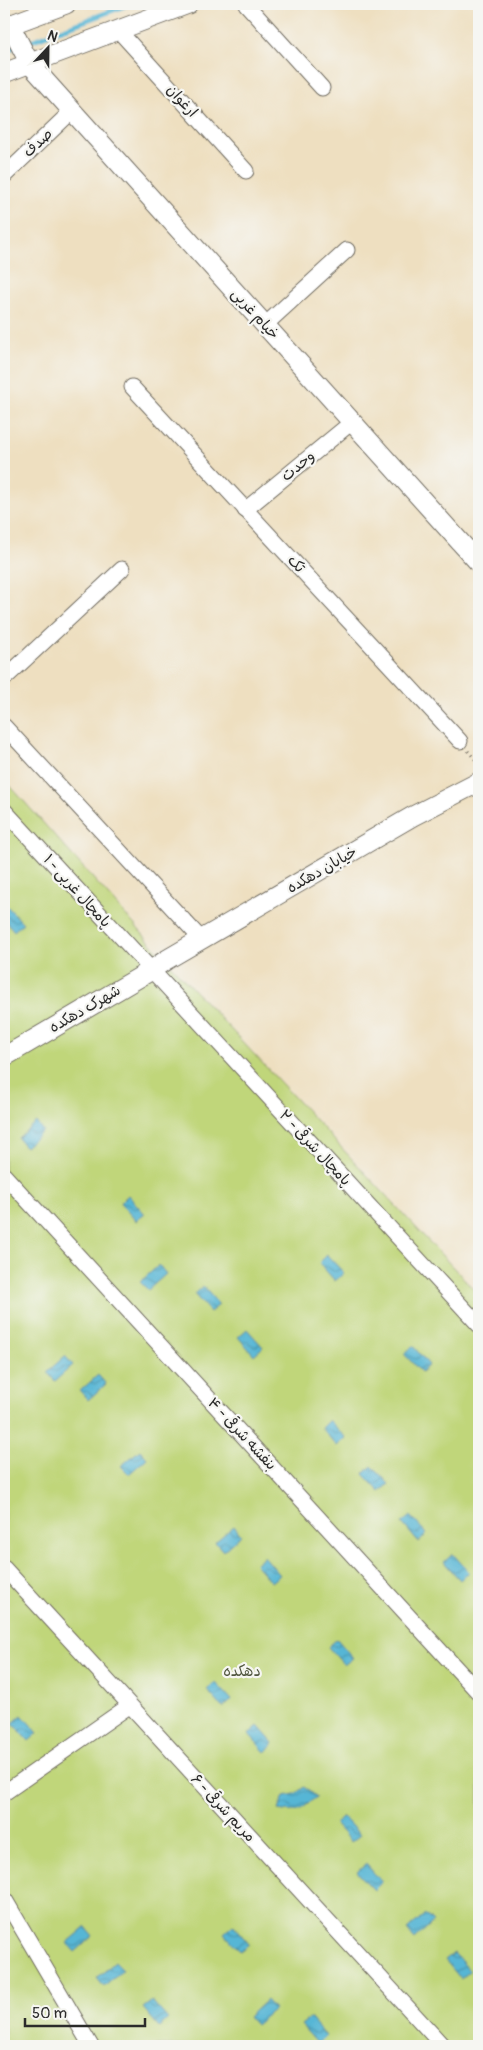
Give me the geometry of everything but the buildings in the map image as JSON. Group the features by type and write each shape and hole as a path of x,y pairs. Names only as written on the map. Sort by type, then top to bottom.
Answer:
{"street":[{"path":"7,26 34,9 66,4"},
{"path":"4,73 188,4"},
{"path":"246,4 322,88"},
{"name":"خیام غربی","path":"7,26 30,64 479,563"},
{"name":"ارغوان","path":"118,30 246,171"},
{"name":"صدف","path":"4,176 72,111"},
{"path":"265,325 348,250"},
{"name":"تک","path":"132,387 460,741"},
{"name":"وحدت","path":"245,510 352,422"},
{"path":"4,679 122,569"},
{"path":"4,726 202,940"},
{"name":"خیابان دهکده","path":"166,960 413,816 479,782"},
{"name":"پامچال غربی - ۱","path":"4,810 150,971"},
{"name":"شهرک دهکده","path":"4,1057 166,960"},
{"name":"پامچال شرقی - ۲","path":"150,971 479,1325"},
{"name":"بنفشه شرقی - ۴","path":"4,1175 479,1693"},
{"name":"مریم شرقی - ۶","path":"4,1568 443,2046"},
{"path":"4,1794 129,1706"},
{"path":"4,1898 91,2046"}],"green space":[{"name":"دهکده","path":"4,779 166,960 479,1295 479,2046 4,2046"}],"water":[{"path":"6,905 23,923 14,931 4,919 4,907"},
{"path":"36,1122 43,1131 25,1147 18,1138"},
{"path":"128,1195 145,1214 136,1221 120,1203"},
{"path":"327,1255 344,1273 335,1281 319,1263"},
{"path":"159,1265 166,1274 148,1290 140,1282"},
{"path":"203,1286 219,1305 210,1312 194,1294"},
{"path":"247,1329 263,1347 254,1355 238,1337"},
{"path":"413,1346 429,1365 421,1372 404,1354"},
{"path":"65,1356 73,1365 55,1381 47,1372"},
{"path":"98,1375 106,1384 88,1400 80,1391"},
{"path":"329,1420 346,1438 337,1446 321,1428"},
{"path":"140,1450 147,1458 129,1474 121,1466"},
{"path":"372,1466 389,1484 380,1492 363,1474"},
{"path":"410,1516 427,1534 418,1542 402,1523"},
{"path":"234,1526 241,1535 223,1551 215,1542"},
{"path":"453,1554 469,1572 460,1580 444,1562"},
{"path":"264,1556 280,1575 271,1582 255,1564"},
{"path":"337,1639 353,1658 344,1665 328,1647"},
{"path":"215,1682 232,1700 223,1708 207,1690"},
{"path":"22,1715 38,1733 29,1741 13,1723"},
{"path":"258,1726 274,1744 265,1752 249,1734"},
{"path":"304,1787 316,1797 300,1810 279,1810 284,1796 295,1794"},
{"path":"343,1817 360,1835 351,1842 335,1824"},
{"path":"366,1864 382,1882 374,1890 357,1872"},
{"path":"425,1914 433,1922 415,1939 407,1930"},
{"path":"233,1925 249,1944 240,1951 224,1933"},
{"path":"86,1927 93,1936 75,1952 67,1943"},
{"path":"454,1953 470,1971 461,1979 445,1960"},
{"path":"115,1962 123,1970 104,1987 97,1978"},
{"path":"266,2000 274,2009 255,2025 248,2017"},
{"path":"152,2001 168,2019 159,2027 143,2008"},
{"path":"310,2018 326,2036 318,2044 301,2025"}],"waterway":[{"path":"4,51 130,4"}]}
